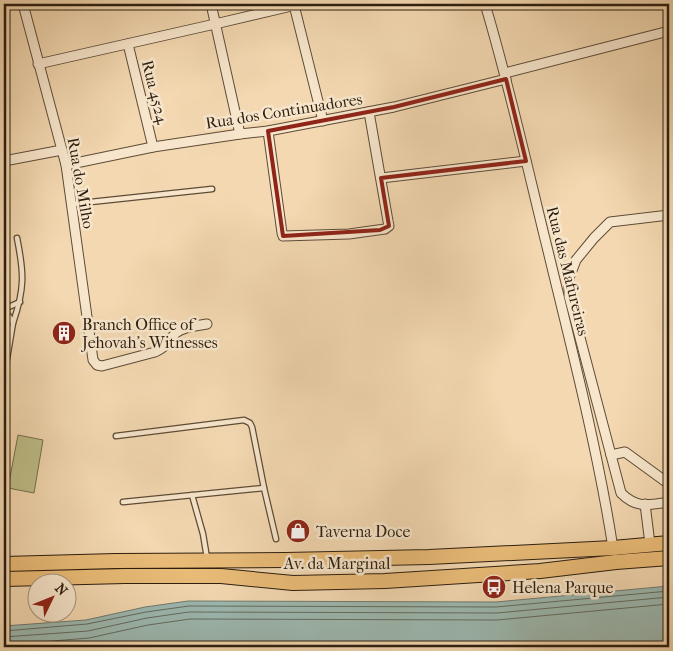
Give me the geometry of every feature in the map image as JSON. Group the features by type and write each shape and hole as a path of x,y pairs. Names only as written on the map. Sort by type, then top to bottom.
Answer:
{"main road":[{"name":"Av. da Marginal","path":"10,564 429,557 613,548 669,543"},
{"name":"Av. da Marginal","path":"4,579 211,576 293,583 384,581 531,572 669,558"}],"street":[{"name":"Rua do Milho","path":"23,4 66,165 93,360 97,365 102,366 163,348 178,331 207,324"},
{"path":"211,4 240,134"},
{"path":"38,64 297,4 323,121"},
{"name":"Rua das Mafureiras","path":"486,4 526,161 586,414 608,515 613,548"},
{"name":"Rua dos Continuadores","path":"66,165 153,147 240,134 268,132 394,107 669,31"},
{"name":"Rua 4524","path":"128,44 153,147"},
{"path":"268,132 283,236 349,234 387,229 388,221 369,112"},
{"path":"4,161 62,150"},
{"path":"381,178 526,161"},
{"path":"669,215 610,222 576,260 569,278 569,296 621,493 630,502 636,504 669,502"},
{"path":"611,454 625,452 669,484"},
{"path":"645,504 650,544"}],"lane":[{"path":"72,204 212,189"},
{"path":"6,365 13,323 23,287 23,268 17,238"},
{"path":"13,323 10,316 4,311 20,302"},
{"path":"116,436 244,420 250,423 276,539"},
{"path":"123,502 264,488"},
{"path":"192,496 208,560"}],"highlighted area":[{"path":"506,79 526,161 381,178 389,226 380,230 283,236 268,131 394,107"}],"green space":[{"path":"18,435 43,440 34,493 8,488"}],"water":[{"path":"669,586 669,647 4,647 4,626 78,624 78,621 145,607 188,601 496,602"}],"place":[{"name":"Branch Office of Jehovah's Witnesses","path":"64,333"},
{"name":"Taverna Doce","path":"298,531"},
{"name":"Helena Parque","path":"494,587"}]}
